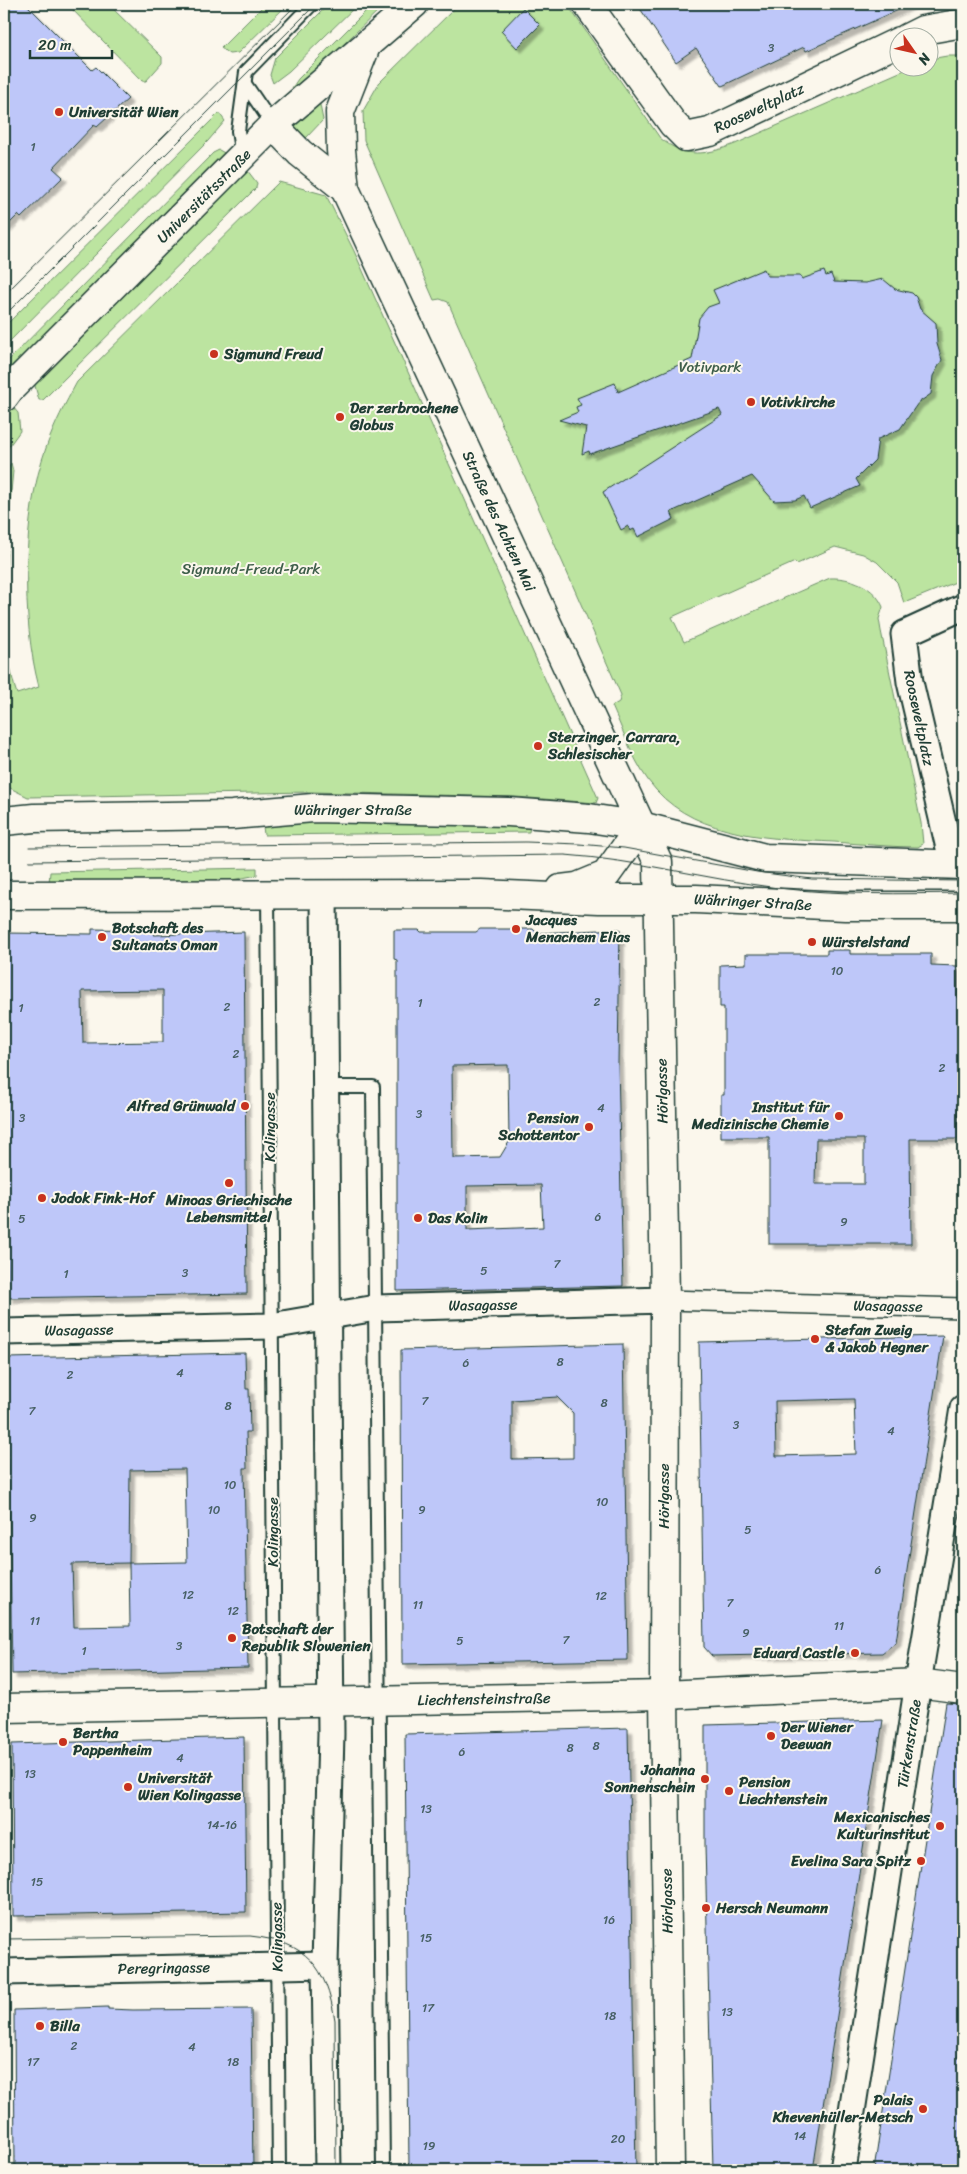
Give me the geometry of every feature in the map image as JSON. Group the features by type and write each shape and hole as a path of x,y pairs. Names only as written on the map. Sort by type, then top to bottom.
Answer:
{"main road":[{"name":"Universitätsstraße","path":"4,397 273,125 414,4"},
{"name":"Rooseveltplatz","path":"587,4 673,124 686,136 710,132 890,46"},
{"path":"934,28 963,23"},
{"name":"Straße des Achten Mai","path":"366,46 340,112 345,189 641,826"},
{"name":"Straße des Achten Mai","path":"273,125 300,153 345,189"},
{"name":"Währinger Straße","path":"4,821 34,818 232,815 314,808 509,812 589,818 641,826 765,858 958,865"},
{"name":"Währinger Straße","path":"482,894 577,887 594,881 606,875 641,826"},
{"name":"Hörlgasse","path":"641,826 658,862 665,1300 664,1695 670,2170"},
{"name":"Währinger Straße","path":"4,895 482,894 599,899 658,898 844,906 963,906"},
{"name":"Liechtensteinstraße","path":"4,1708 664,1695 918,1683 963,1689"}],"street":[{"name":"Rooseveltplatz","path":"958,865 910,682 904,634 963,606"},
{"path":"324,895 330,1702 325,1965 328,2170"},
{"name":"Wasagasse","path":"4,1332 271,1326 376,1308 665,1300 963,1308"},
{"name":"Türkenstraße","path":"843,2170 918,1683 963,1408"},
{"name":"Peregringasse","path":"4,1972 325,1965"}],"lane":[{"path":"242,156 238,131 246,72 312,4"},
{"path":"245,84 273,125"},
{"name":"Kolingasse","path":"268,894 279,2170"},
{"path":"326,1087 373,1088 383,2170"}],"green space":[{"path":"67,4 108,4 162,57 162,63 146,81 142,81"},
{"path":"265,4 288,4 238,53 229,54 221,48"},
{"path":"329,4 358,4 289,71 273,83 270,75 275,58"},
{"path":"373,4 385,4 312,75 302,84 292,88 298,79"},
{"name":"Votivpark","path":"459,4 567,4 660,138 669,145 696,153 715,151 735,144 890,76 890,78 940,78 940,57 963,56 963,579 904,603 897,582 877,562 863,554 835,547 797,564 795,562 672,617 684,642 830,578 854,581 874,594 883,607 879,619 881,631 921,823 923,844 918,847 886,846 763,837 739,833 716,827 694,818 674,806 649,781 636,761 612,706 619,702 621,695 448,302 440,299 434,300 364,140 363,111 379,83"},
{"path":"319,100 323,120 306,138 291,127"},
{"path":"219,113 225,121 208,141 4,347 4,327"},
{"path":"219,150 228,155 4,385 4,365 213,153"},
{"path":"247,170 257,183 256,188 43,400 39,400 33,379"},
{"name":"Sigmund-Freud-Park","path":"279,182 326,195 354,251 598,798 596,803 516,797 312,792 28,797 4,785 4,475 11,463 13,471 7,547 6,623 8,650 17,694 39,687 29,631 27,599 28,535 38,474 49,439 64,406 77,382"},
{"path":"12,406 18,413 20,431 4,453 4,422"},
{"path":"306,820 530,826 529,832 264,835 263,826"},
{"path":"257,868 257,875 233,880 49,883 50,872"}],"building":[{"name":"Universität Wien","path":"4,4 26,4 92,70 96,67 128,99 97,127 94,125 53,168 63,177 21,218 18,215 4,229"},
{"path":"637,4 912,4 806,51 804,47 722,86 696,48 676,62"},
{"path":"523,8 540,25 517,48 501,31"},
{"name":"Votivkirche","path":"764,269 767,276 800,276 802,279 824,271 826,276 831,274 834,282 865,283 883,279 895,289 912,293 916,297 920,309 936,323 937,344 942,360 933,376 931,394 918,403 900,429 878,439 875,460 856,479 860,486 810,508 804,496 795,500 774,501 752,476 671,512 674,519 638,537 634,529 630,531 628,526 621,530 603,492 722,415 719,409 590,454 589,451 582,454 586,427 559,420 578,412 576,407 581,405 577,398 615,383 618,392 692,359 699,318 708,307 719,303 713,290"},
{"path":"92,929 154,930 154,935 244,932 247,1294 8,1298 4,933 92,934","holes":["163,990 163,1042 83,1043 82,991"]},
{"path":"480,929 533,929 537,933 620,929 618,1063 623,1286 397,1291 397,960 394,959 394,930 476,932","holes":["508,1065 509,1142 500,1157 453,1158 452,1066","541,1185 543,1227 467,1230 467,1186"]},
{"name":"Institut für Medizinische Chemie","path":"827,950 850,950 850,954 931,954 931,965 957,966 958,1139 910,1139 911,1244 769,1244 769,1137 721,1137 721,1095 724,1095 724,1007 720,1007 720,965 746,964 746,954 827,954","holes":["816,1139 864,1139 864,1184 815,1184"]},
{"path":"943,1336 896,1642 882,1653 712,1656 704,1647 699,1342","holes":["854,1399 856,1454 776,1456 775,1401"]},
{"path":"623,1344 628,1660 402,1664 401,1350","holes":["557,1397 573,1413 573,1458 512,1459 512,1400"]},
{"path":"245,1353 246,1389 249,1389 250,1432 246,1432 247,1468 244,1468 248,1668 12,1674 7,1358","holes":["185,1469 187,1562 129,1563 130,1470","129,1563 130,1626 74,1627 72,1564"]},
{"path":"946,1703 963,1704 963,2019 958,2058 963,2059 963,2170 874,2170"},
{"path":"883,1720 813,2170 713,2170 705,1845 705,1725"},
{"path":"628,1728 636,2170 409,2170 405,1734"},
{"name":"Universität Wien Kolingasse","path":"244,1737 246,1912 13,1916 12,1744"},
{"path":"108,2007 108,2009 133,2010 251,2009 253,2170 15,2170 14,2010"}],"tram line":[{"path":"4,295 297,4"},
{"path":"4,316 316,4"},
{"path":"29,847 526,842 624,848 757,872 812,879 963,881"},
{"path":"29,861 565,855 619,861 778,888 870,894 963,893"},
{"path":"4,1939 250,1936 270,1939 300,1951 319,1971 326,1985 335,2020 336,2170"}],"place":[{"name":"Universität Wien","path":"59,112"},
{"name":"Sigmund Freud","path":"214,354"},
{"name":"Votivkirche","path":"751,402"},
{"name":"Der zerbrochene Globus","path":"340,417"},
{"name":"Sterzinger, Carrara, Schlesischer","path":"538,746"},
{"name":"Jacques Menachem Elias","path":"516,929"},
{"name":"Botschaft des Sultanats Oman","path":"102,937"},
{"name":"Würstelstand","path":"812,942"},
{"name":"Alfred Grünwald","path":"245,1106"},
{"name":"Institut für Medizinische Chemie","path":"839,1116"},
{"name":"Pension Schottentor","path":"589,1127"},
{"name":"Minoas Griechische Lebensmittel","path":"229,1183"},
{"name":"Jodok Fink-Hof","path":"42,1198"},
{"name":"Das Kolin","path":"418,1218"},
{"name":"Stefan Zweig & Jakob Hegner","path":"815,1339"},
{"name":"Botschaft der Republik Slowenien","path":"232,1638"},
{"name":"Eduard Castle","path":"855,1653"},
{"name":"Der Wiener Deewan","path":"771,1736"},
{"name":"Bertha Pappenheim","path":"63,1742"},
{"name":"Johanna Sonnenschein","path":"705,1779"},
{"name":"Universität Wien Kolingasse","path":"128,1787"},
{"name":"Pension Liechtenstein","path":"729,1791"},
{"name":"Mexicanisches Kulturinstitut","path":"940,1826"},
{"name":"Evelina Sara Spitz","path":"921,1861"},
{"name":"Hersch Neumann","path":"706,1908"},
{"name":"Billa","path":"40,2026"},
{"name":"Palais Khevenhüller-Metsch","path":"923,2109"}]}
